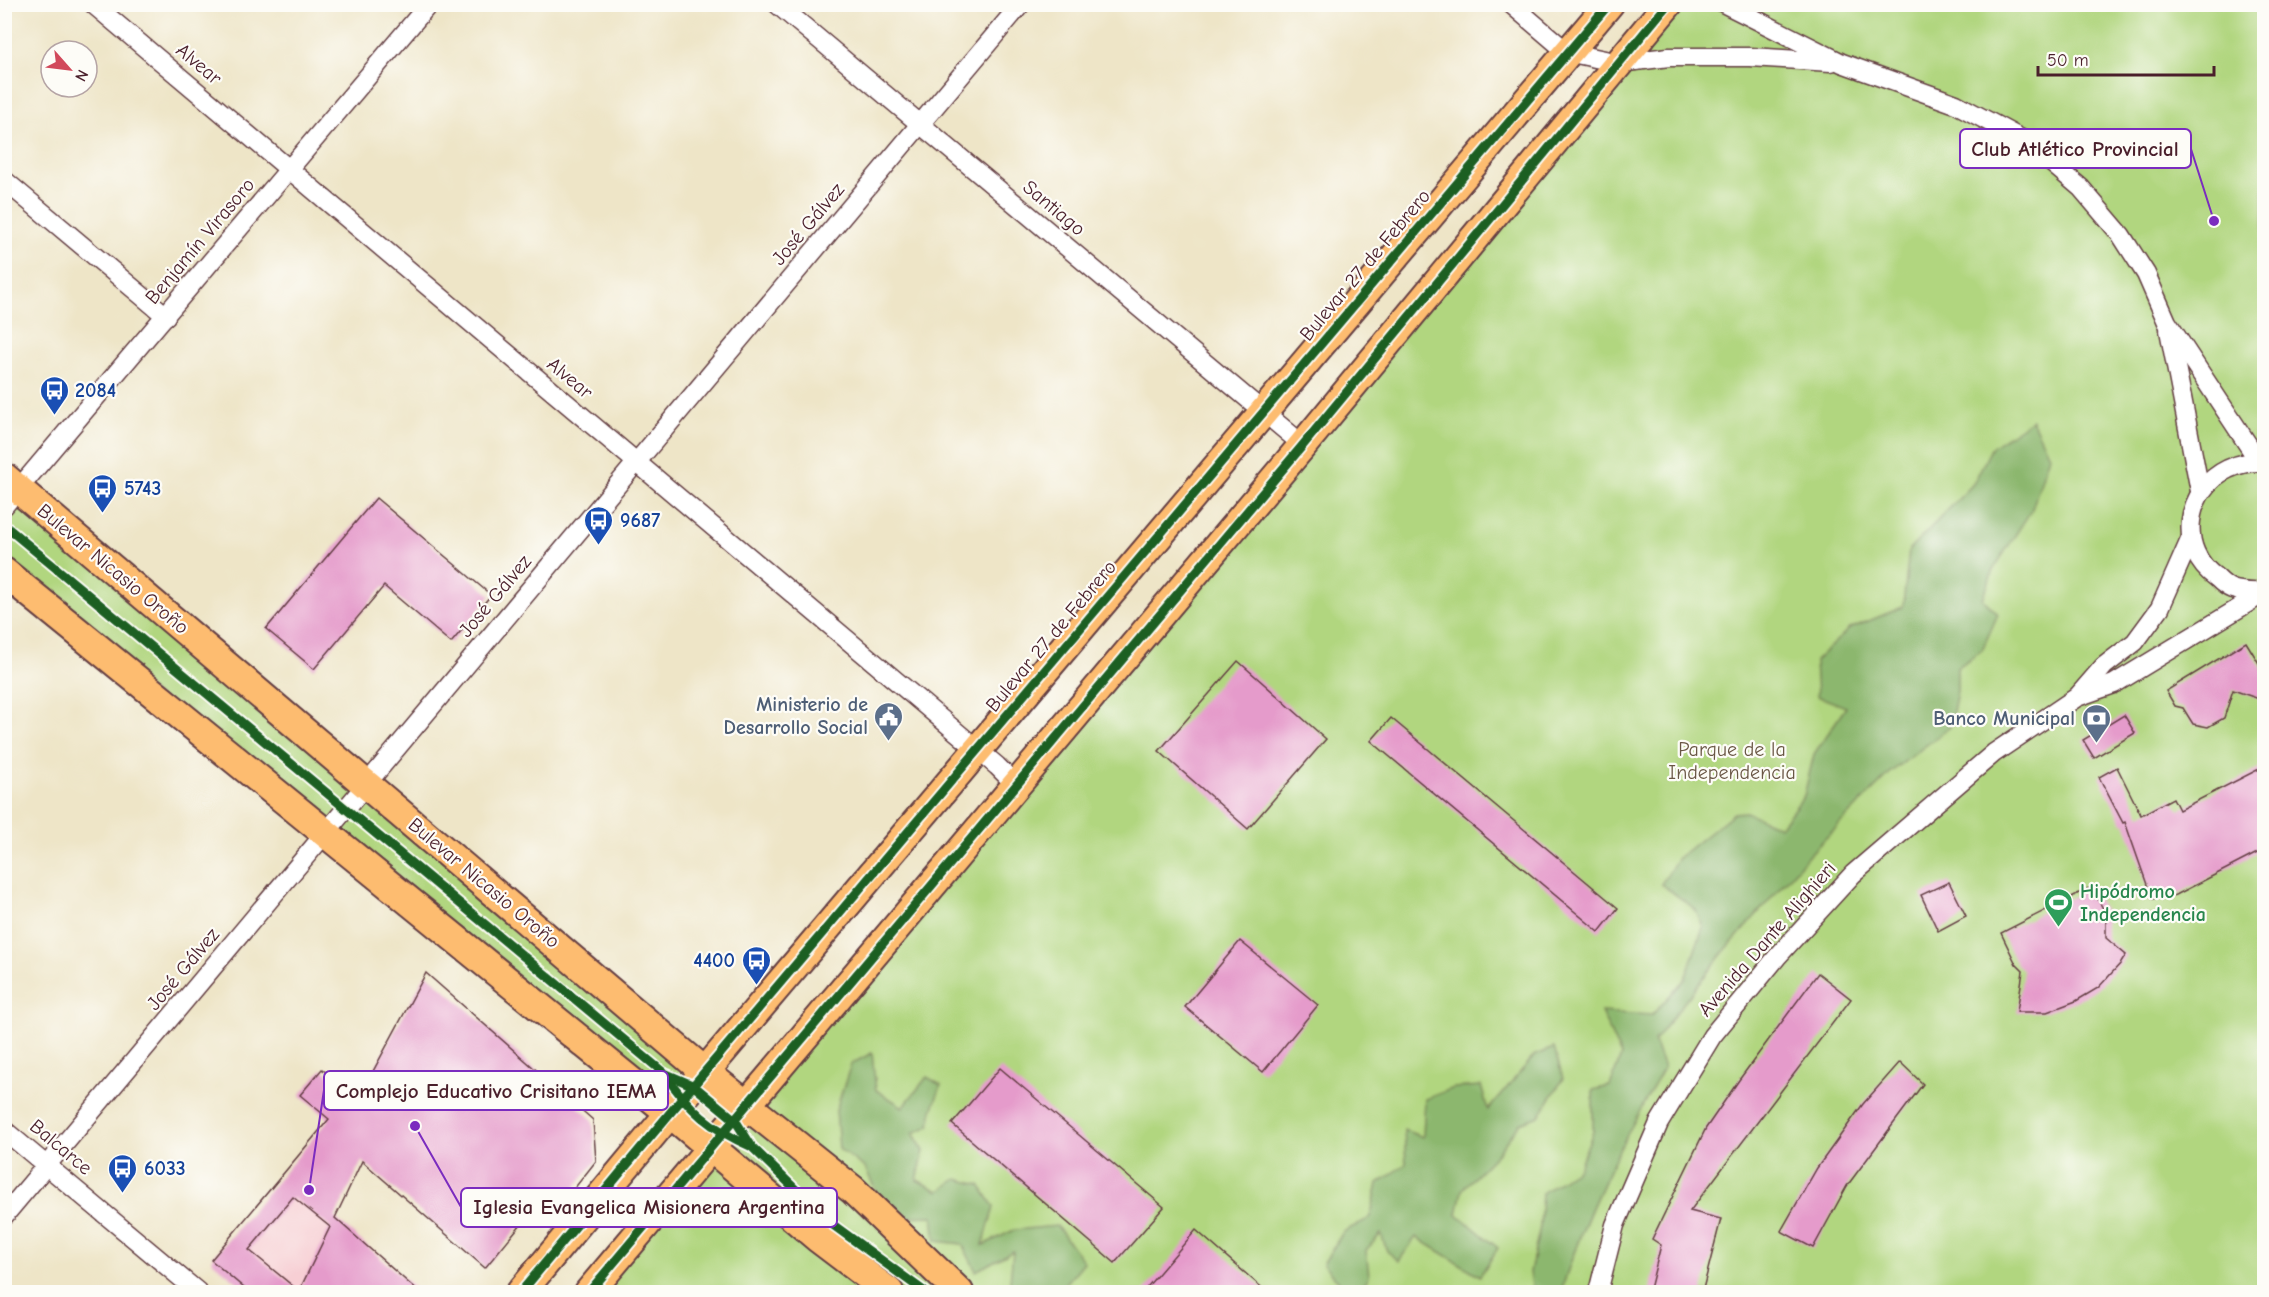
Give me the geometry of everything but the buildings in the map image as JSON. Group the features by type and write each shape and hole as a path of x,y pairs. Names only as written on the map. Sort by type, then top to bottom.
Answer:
{"main road":[{"name":"Bulevar 27 de Febrero","path":"521,1293 670,1113 1609,4"},
{"path":"589,1293 1303,445 1668,4"},
{"name":"Bulevar Nicasio Oroño","path":"9,491 367,784 705,1072 854,1190 959,1293"},
{"path":"4,572 889,1293"}],"street":[{"name":"Alvear","path":"93,4 1017,786"},
{"name":"Santiago","path":"777,4 1303,445"},
{"name":"José Gálvez","path":"4,1216 1021,4"},
{"path":"1511,4 1567,52 1619,63 1669,57 1750,57 1842,63"},
{"path":"1725,4 1842,63 1956,104 2027,142 2081,188 2121,235 2146,274 2168,322 2262,463 2237,465 2216,475 2200,491 2190,515 2190,540 2204,570 2231,589 2265,593"},
{"name":"Benjamín Virasoro","path":"9,491 166,316 425,6"},
{"path":"4,180 166,316"},
{"path":"2168,322 2200,491"},
{"name":"Avenida Dante Alighieri","path":"2077,697 2104,666 2135,642 2160,608 2190,540"},
{"name":"Avenida Dante Alighieri","path":"1598,1293 1615,1225 1659,1123 1712,1036 1777,957 1853,874 1994,753 2077,697 2114,684 2265,593"},
{"name":"Balcarce","path":"4,1130 198,1293"}],"shaded area":[{"path":"329,1119 335,1218 420,1292 250,1292 211,1260"}],"green space":[{"name":"Parque de la Independencia","path":"1668,5 2264,5 2264,1292 589,1292"},
{"path":"2032,420 2049,456 2032,509 1993,570 1983,599 1998,614 1982,650 1957,668 1957,691 1950,727 1891,772 1809,855 1722,954 1654,1041 1664,1068 1593,1205 1561,1292 1533,1292 1530,1272 1540,1227 1542,1193 1578,1169 1593,1132 1593,1090 1610,1086 1621,1056 1601,1012 1652,1015 1685,979 1703,927 1695,909 1661,884 1678,858 1734,813 1746,812 1780,827 1804,796 1814,754 1846,707 1817,696 1815,661 1849,629 1903,607 1909,550 1973,484 1992,447"},
{"path":"4,477 705,1072 670,1113 5,572"},
{"path":"1554,1048 1563,1079 1539,1116 1520,1123 1496,1155 1462,1190 1457,1214 1498,1248 1480,1276 1416,1237 1399,1261 1387,1251 1381,1234 1366,1250 1369,1276 1360,1292 1340,1282 1323,1264 1343,1232 1370,1218 1378,1184 1406,1164 1404,1130 1423,1137 1425,1099 1454,1088 1481,1086 1488,1110 1535,1055"},
{"path":"872,1053 876,1090 903,1107 927,1077 941,1085 931,1114 930,1126 913,1133 924,1151 917,1180 939,1191 957,1179 980,1185 994,1207 983,1245 1014,1230 1057,1226 1084,1262 1059,1292 1009,1292 1013,1251 976,1271 962,1244 936,1241 933,1216 902,1217 880,1199 865,1168 839,1149 836,1110 851,1064"}],"cycle path":[{"path":"521,1292 1609,4"},
{"path":"589,1292 1303,445 1668,4"},
{"path":"4,525 664,1073 683,1098 702,1117 724,1133 752,1147"},
{"path":"664,1073 694,1086 735,1120 752,1147 829,1222 925,1292"}],"place":[{"name":"Club Atlético Provincial","path":"2214,221"},
{"name":"2084","path":"54,416"},
{"name":"5743","path":"103,514"},
{"name":"9687","path":"599,546"},
{"name":"Ministerio de Desarrollo Social","path":"889,742"},
{"name":"Banco Municipal","path":"2096,744"},
{"name":"Hipódromo Independencia","path":"2059,928"},
{"name":"4400","path":"756,986"},
{"name":"Iglesia Evangelica Misionera Argentina","path":"415,1126"},
{"name":"Complejo Educativo Crisitano IEMA","path":"309,1190"},
{"name":"6033","path":"123,1194"}]}
